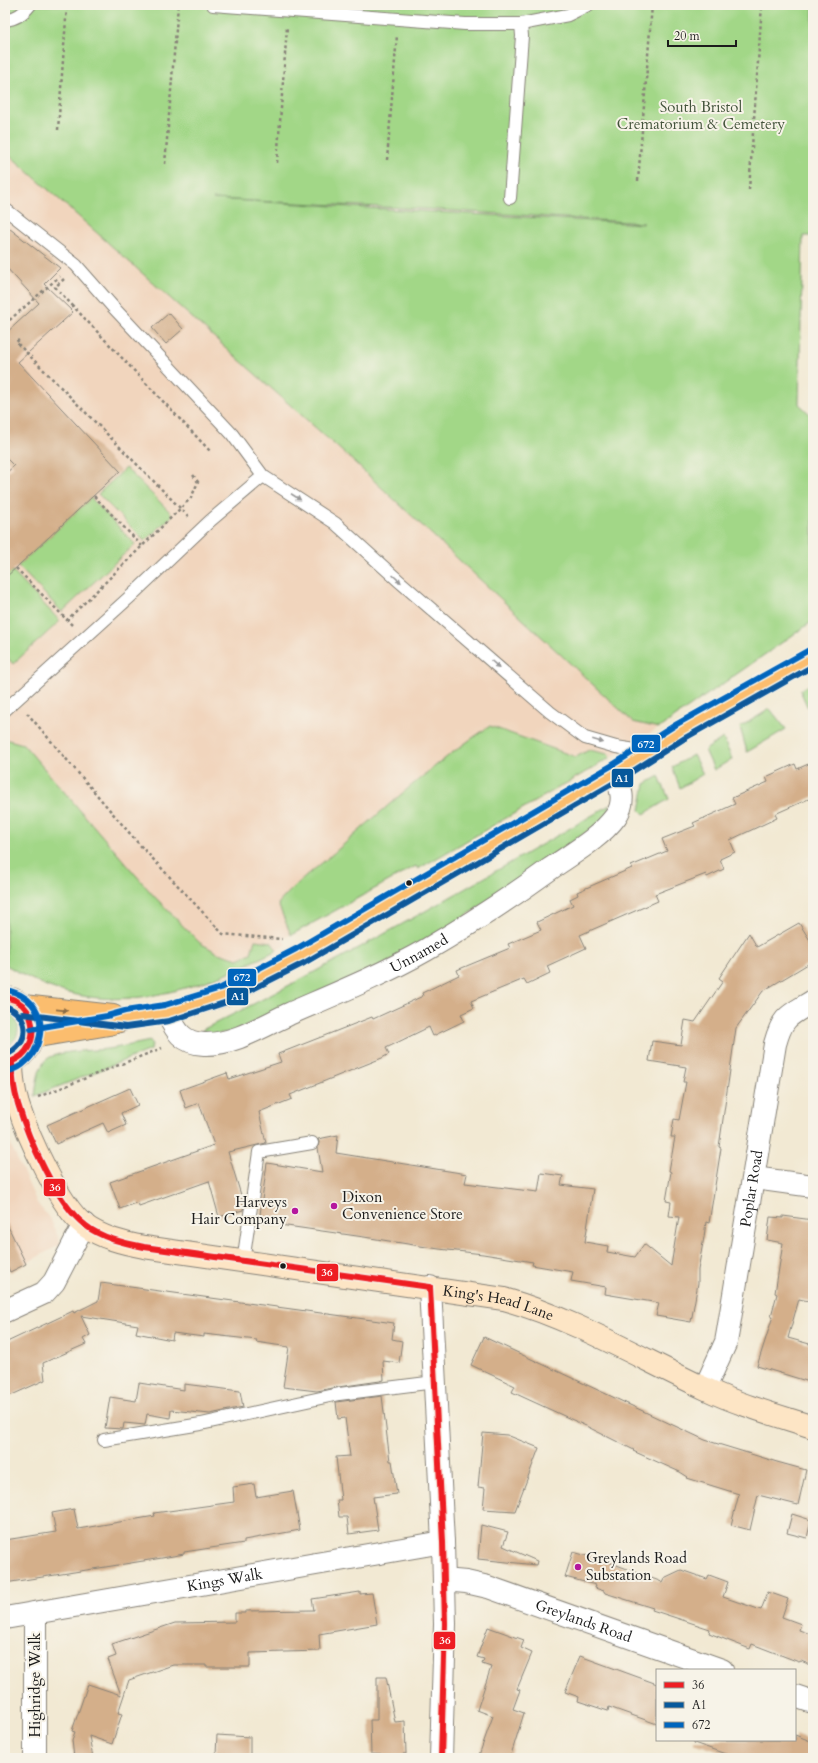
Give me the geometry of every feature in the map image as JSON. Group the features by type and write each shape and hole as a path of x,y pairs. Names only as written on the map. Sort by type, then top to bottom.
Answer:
{"highway":[{"path":"32,1037 109,1024 126,1018 168,1013 224,995 300,956 615,773 681,731 813,657"},
{"path":"14,1001 126,1018"},
{"path":"8,1063 23,1055 30,1044 34,1027 31,1018 14,1001"}],"street":[{"name":"Unnamed","path":"185,1039 202,1044 229,1041 367,980 425,950 509,899 601,833 617,815 622,799 622,789 615,773"},
{"name":"Poplar Road","path":"705,1388 726,1342 775,1044 780,1026 788,1016 813,1001"},
{"path":"168,1013 176,1031 185,1039"},
{"name":"King's Head Lane","path":"8,1063 18,1105 28,1132 52,1181 68,1207 84,1224 103,1236 125,1243 244,1262 492,1296 536,1309 612,1342 743,1405 813,1427"},
{"path":"754,1178 813,1186"},
{"path":"5,1311 48,1290 54,1282 84,1224"},
{"path":"430,1287 444,1542 445,1624 441,1758"},
{"name":"Kings Walk","path":"5,1618 444,1542"},
{"name":"Greylands Road","path":"444,1580 466,1582 488,1587 719,1669"},
{"name":"Highridge Walk","path":"35,1613 35,1758"},
{"path":"796,1696 813,1702"}],"lane":[{"path":"5,20 18,16 30,5"},
{"path":"213,5 465,24 522,24 568,15 588,5"},
{"path":"510,198 522,24"},
{"path":"5,209 76,265 113,307 232,434 263,476 335,522 399,581 544,707 585,738 616,747 649,752"},
{"path":"5,710 132,595 202,529 263,476"},
{"path":"244,1262 259,1152 312,1143"},
{"path":"104,1440 202,1424 339,1394 435,1382"}],"path":[{"path":"58,130 67,5"},
{"path":"165,164 178,5"},
{"path":"638,181 652,5"},
{"path":"749,190 762,5"},
{"path":"277,163 288,11"},
{"path":"387,160 398,19"},
{"path":"5,324 63,274 66,277 56,287 210,451"},
{"path":"19,340 16,342 202,529"},
{"path":"67,620 191,498 198,482 193,475"},
{"path":"94,496 142,546"},
{"path":"16,568 75,629"},
{"path":"16,700 138,843 223,934 294,940 300,956"},
{"path":"18,1105 185,1039"}],"shaded area":[{"path":"5,151 354,462 633,722 659,728 576,779 418,869 416,866 283,939 286,945 202,984 158,995 124,999 96,998 59,990 31,980 5,964"},
{"path":"5,1132 37,1203 51,1220 61,1244 10,1272 5,1261"}],"green space":[{"name":"South Bristol Crematorium & Cemetery","path":"5,5 813,5 813,236 803,236 799,404 813,417 813,621 659,728 633,722 354,462 5,151","holes":["213,199 424,209 644,223"]},
{"path":"126,468 173,515 145,541 98,494"},
{"path":"91,498 135,544 62,612 18,566"},
{"path":"12,571 60,621 13,664 5,655 5,578"},
{"path":"813,683 813,714 811,715 800,690"},
{"path":"770,709 786,729 747,752 740,727"},
{"path":"490,726 576,757 589,750 608,754 610,758 418,869 416,866 291,935 278,904 285,896 301,880 451,753"},
{"path":"723,738 732,759 714,770 705,750"},
{"path":"5,739 23,744 153,895 200,943 218,953 238,959 251,953 255,940 271,942 277,950 225,974 198,984 170,992 143,997 114,999 86,997 58,990 31,979 6,965"},
{"path":"693,755 703,774 680,788 672,767"},
{"path":"659,776 669,799 644,814 640,810 645,784"},
{"path":"610,805 608,817 420,948 232,1032 206,1035 202,1030 357,949"},
{"path":"5,1011 15,1018 18,1029 15,1039 11,1044 5,1047"},
{"path":"150,1041 152,1045 150,1050 35,1096 41,1067 47,1059 52,1056 67,1052 101,1050"}],"building":[{"path":"5,225 60,268 44,284 73,312 18,362 120,471 5,578 5,474 14,466 5,457 5,334 39,303 5,266"},
{"path":"169,313 183,329 166,344 152,328"},
{"path":"813,762 813,797 775,814 777,818 730,840 735,852 720,859 724,869 707,877 706,874 655,894 658,901 580,935 586,948 547,966 550,973 527,984 524,979 471,1001 474,1008 461,1014 464,1021 433,1036 429,1027 386,1048 389,1054 382,1058 290,1095 292,1099 259,1112 266,1143 228,1152 244,1205 243,1210 219,1217 209,1181 139,1206 138,1202 120,1209 110,1182 214,1145 199,1103 186,1108 180,1090 227,1073 229,1079 281,1062 278,1054 372,1017 373,1019 423,996 422,993 459,975 457,970 510,948 508,944 541,930 537,922 573,905 570,899 578,895 577,892 632,868 631,866 667,851 662,839 695,826 693,823 735,804 732,798 768,782 766,777 795,764 797,769"},
{"path":"799,923 813,945 813,961 763,991 736,1028 719,1147 721,1148 709,1223 706,1222 691,1322 656,1316 659,1303 605,1294 606,1287 571,1281 573,1272 532,1265 533,1262 259,1222 267,1163 322,1172 318,1139 338,1135 336,1153 467,1174 465,1183 538,1192 541,1173 563,1176 561,1185 593,1189 585,1242 608,1246 607,1252 635,1257 644,1244 671,1266 679,1217 669,1216 671,1202 666,1201 671,1172 669,1171 675,1137 671,1137 674,1119 679,1120 686,1082 683,1082 686,1067 649,1061 652,1041 681,1045 685,1020 695,1022 723,981 719,978 749,933 757,947"},
{"path":"130,1088 138,1105 121,1113 126,1125 108,1133 103,1123 56,1144 47,1125"},
{"path":"783,1216 813,1220 813,1302 799,1299 788,1338 813,1345 813,1383 757,1366 773,1316 771,1316 777,1294 775,1293 783,1243 767,1240 770,1217 783,1218"},
{"path":"5,1220 26,1264 10,1272 5,1261"},
{"path":"101,1283 394,1323 392,1339 402,1341 399,1363 383,1361 384,1380 380,1381 317,1391 283,1387 289,1347 256,1342 257,1340 204,1334 204,1337 173,1333 172,1340 136,1333 138,1325 81,1316 90,1335 83,1339 86,1344 43,1363 45,1380 5,1398 5,1343 98,1301"},
{"path":"484,1337 705,1440 806,1470 798,1505 758,1495 750,1530 731,1525 739,1494 687,1478 688,1477 680,1472 633,1451 634,1450 586,1426 512,1392 515,1386 471,1365"},
{"path":"139,1383 184,1390 184,1384 240,1391 243,1407 210,1414 171,1410 170,1418 147,1414 145,1425 124,1423 123,1429 105,1428 110,1397 136,1401"},
{"path":"382,1396 390,1461 392,1461 397,1494 373,1497 378,1530 349,1534 347,1517 339,1517 337,1500 341,1500 336,1457 350,1456 345,1418 338,1419 336,1402"},
{"path":"483,1433 507,1435 539,1448 515,1511 483,1509 485,1488 478,1487"},
{"path":"254,1484 256,1497 293,1491 300,1530 244,1540 244,1543 184,1552 184,1554 162,1558 5,1583 5,1540 56,1532 52,1513 74,1509 78,1529 155,1516 154,1513 234,1502 233,1487"},
{"path":"792,1514 811,1520 807,1538 787,1533"},
{"path":"481,1525 508,1532 503,1546 537,1561 536,1565 478,1559"},
{"path":"573,1552 606,1561 662,1582 664,1578 681,1570 707,1579 709,1575 728,1582 723,1597 761,1610 768,1592 788,1599 782,1617 801,1624 799,1630 813,1635 813,1666 752,1644 750,1649 709,1633 710,1629 652,1610 653,1608 605,1593 604,1591 595,1588 596,1585 565,1577"},
{"path":"360,1592 360,1594 372,1593 377,1624 319,1634 320,1651 250,1653 250,1667 173,1665 129,1680 118,1713 122,1714 112,1744 89,1736 93,1758 74,1758 72,1740 75,1732 72,1731 88,1684 121,1695 108,1659 116,1656 112,1644 175,1623 235,1622 235,1613 245,1613 245,1611 314,1610 312,1599"},
{"path":"488,1627 524,1640 521,1648 532,1653 517,1689 520,1690 513,1709 524,1713 510,1758 478,1758 493,1716 477,1710 491,1667 482,1664 484,1659 477,1657"},
{"path":"580,1656 656,1684 656,1724 609,1707 608,1711 578,1701 579,1697 565,1692"},
{"path":"377,1677 386,1677 395,1722 405,1721 406,1754 403,1754 403,1758 385,1758 385,1755 371,1754 370,1720 377,1720"},
{"path":"217,1735 250,1737 250,1758 217,1758"},
{"path":"796,1735 813,1742 813,1758 737,1758 694,1743 694,1741 796,1741"}],"transit line":[{"name":"672","path":"31,1029 165,1005 221,988 296,949 611,766 677,724 809,650"},
{"name":"A1","path":"22,1014 126,1027 169,1021 227,1002 304,963 619,780 685,738 813,666"},
{"name":"672","path":"8,990 24,997 32,1004 37,1011 40,1028 40,1036 34,1052 22,1065 8,1071"},
{"name":"36","path":"5,997 17,1001 23,1005 32,1024 32,1038 26,1051 22,1056 5,1064"},
{"name":"A1","path":"5,1006 14,1010 20,1016 24,1030 20,1044 14,1050 5,1055"},
{"name":"36","path":"12,1062 15,1094 36,1152 64,1202 74,1215 91,1230 105,1237 144,1247 430,1287"},
{"name":"36","path":"430,1287 443,1542 445,1624 441,1758"}],"place":[{"name":"Dixon Convenience Store","path":"334,1206"},
{"name":"Harveys Hair Company","path":"295,1211"},
{"name":"Greylands Road Substation","path":"578,1567"}]}
